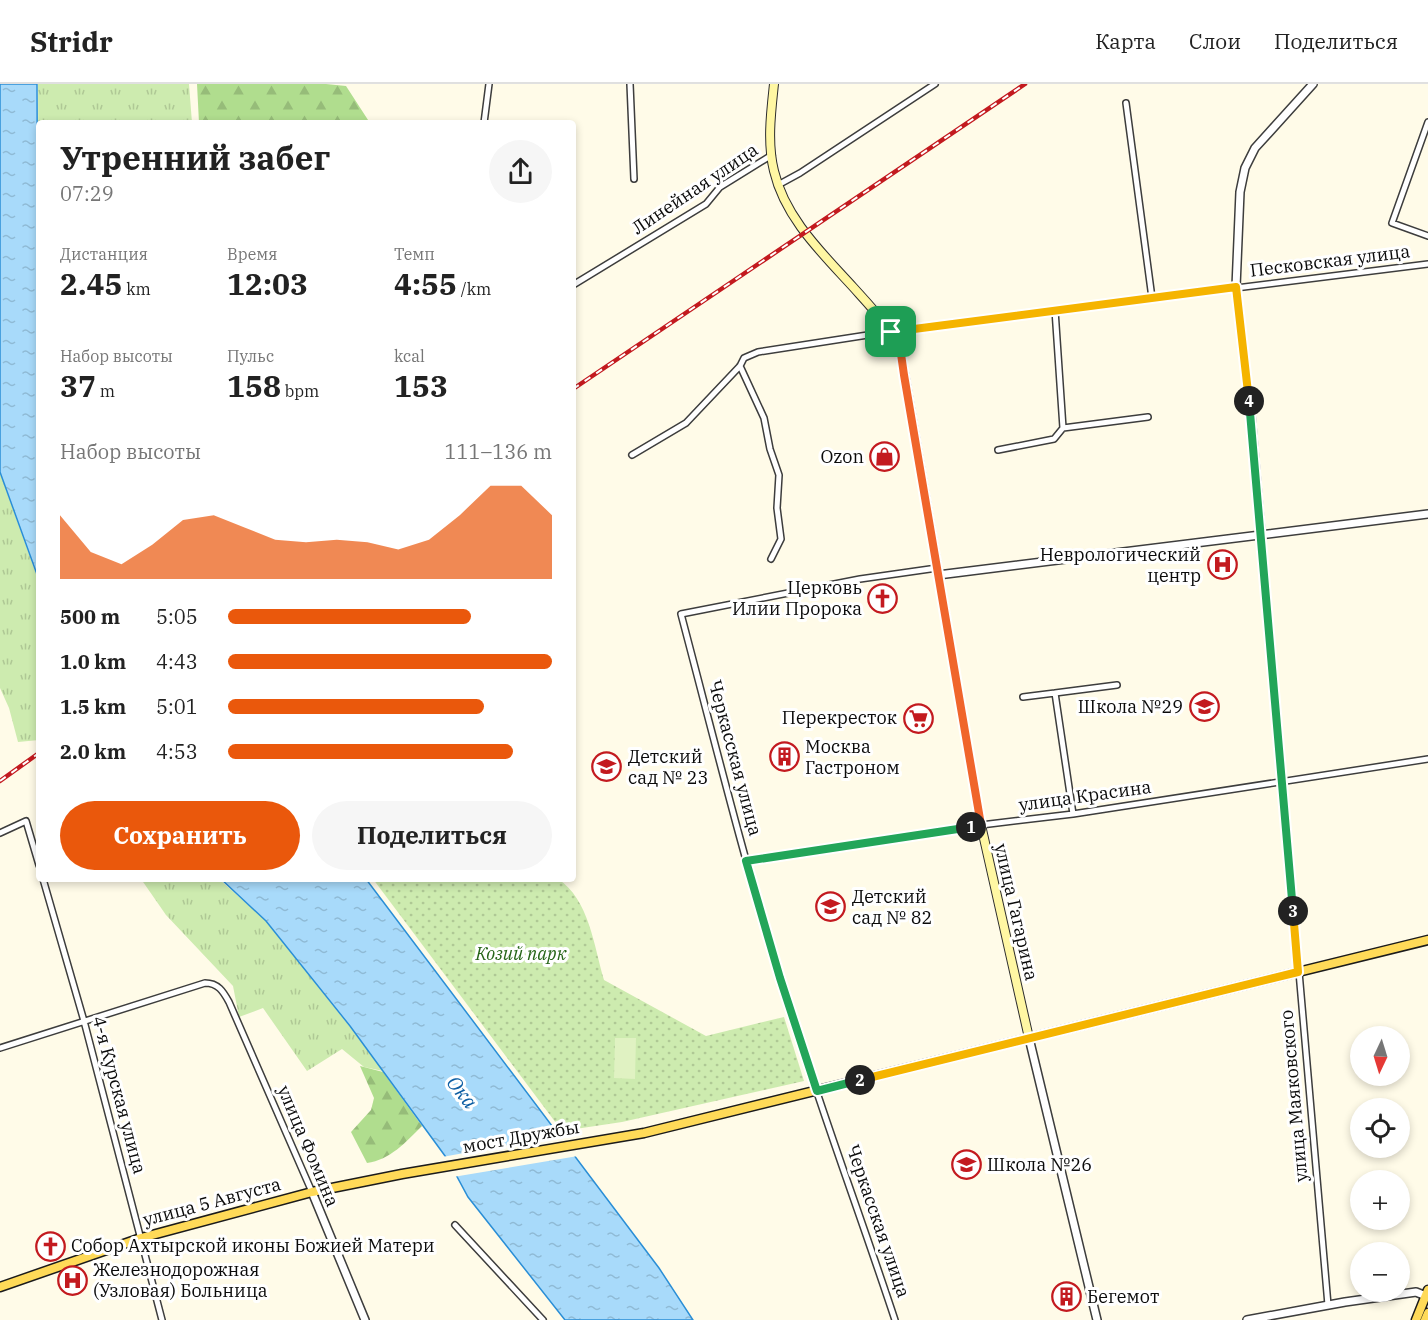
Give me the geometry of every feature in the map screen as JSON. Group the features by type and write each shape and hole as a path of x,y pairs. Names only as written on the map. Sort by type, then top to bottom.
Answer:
{"main road":[{"name":"улица Гагарина","path":"774,84 772,155 778,185 785,201 800,226 891,332 901,354 981,825 1029,1038"},
{"name":"мост Дружбы","path":"402,1174 644,1133 1428,940"},
{"name":"улица 5 Августа","path":"0,1287 141,1238 312,1192 402,1174"},
{"path":"1416,1320 1427,1294"},
{"path":"1425,1320 1428,1313"}],"street":[{"path":"484,120 489,84"},
{"path":"630,84 634,179"},
{"path":"778,185 800,173 935,84"},
{"name":"улица Маяковского","path":"1313,84 1255,148 1245,168 1240,192 1236,287 1251,416 1328,1305"},
{"path":"1126,103 1152,298"},
{"path":"1428,122 1392,224 1428,236"},
{"name":"Линейная улица","path":"576,283 706,204 720,187 772,155"},
{"name":"Песковская улица","path":"632,455 686,423 740,366 744,358 758,352 1054,310 1428,264"},
{"path":"1054,310 1063,428"},
{"path":"740,366 764,418 770,449 779,475 777,508 781,539 771,559"},
{"path":"998,450 1054,439 1063,428 1148,417"},
{"path":"938,572 1428,514"},
{"name":"Черкасская улица","path":"895,1320 780,978 746,861 681,614 860,579 938,572"},
{"path":"1023,697 1117,685"},
{"path":"1055,693 1073,814"},
{"name":"улица Красина","path":"746,861 981,825 1073,814 1428,759"},
{"path":"0,833 26,820 36,855"},
{"name":"4-я Курская улица","path":"44,882 84,1021 162,1320"},
{"name":"улица Фомина","path":"84,1021 205,983 218,986 229,1002 312,1192 364,1320"},
{"path":"0,1047 84,1021"},
{"name":"улица Гагарина","path":"1029,1038 1097,1320"},
{"path":"455,1225 543,1320"},
{"path":"1246,1320 1416,1292 1427,1294"}],"green space":[{"path":"38,84 189,84 192,120 38,120"},
{"path":"197,84 346,86 368,120 199,120"},
{"path":"0,473 36,574 36,740 18,742 9,708 0,688"},
{"path":"143,882 222,882 266,921 383,1071 364,1067 342,1049 307,1071 263,1008 239,1017 233,986 166,915"},
{"name":"Козий парк","path":"375,882 561,882 577,898 584,911 604,980 706,1036 784,1017 804,1081 622,1122 562,1131"},
{"path":"615,1038 636,1038 635,1079 614,1078"},
{"path":"360,1066 383,1072 422,1126 390,1154 367,1163 351,1132 371,1110 374,1098"}],"water":[{"path":"0,84 37,84 36,572 0,472"},
{"name":"Ока","path":"224,882 368,882 659,1268 693,1320 565,1320 468,1197 448,1160 350,1026 266,921"}],"pier":[{"path":"563,1135 578,1156 453,1177 442,1157"}],"railway":[{"path":"576,387 1025,84"},
{"path":"0,781 36,755"}],"place":[{"name":"Ozon","path":"885,457"},
{"name":"Неврологический центр","path":"1222,565"},
{"name":"Церковь Илии Пророка","path":"883,598"},
{"name":"Школа №29","path":"1204,707"},
{"name":"Перекресток","path":"918,718"},
{"name":"Москва Гастроном","path":"784,757"},
{"name":"Детский сад № 23","path":"607,767"},
{"name":"Детский сад № 82","path":"831,907"},
{"name":"Школа №26","path":"966,1165"},
{"name":"Собор Ахтырской иконы Божией Матери","path":"50,1246"},
{"name":"Железнодорожная (Узловая) Больница","path":"72,1280"},
{"name":"Бегемот","path":"1066,1297"}],"route":[{"path":"1236,287 1251,416 1298,972 817,1091 780,978 746,861 981,825 901,354 891,332 1236,287"}]}
